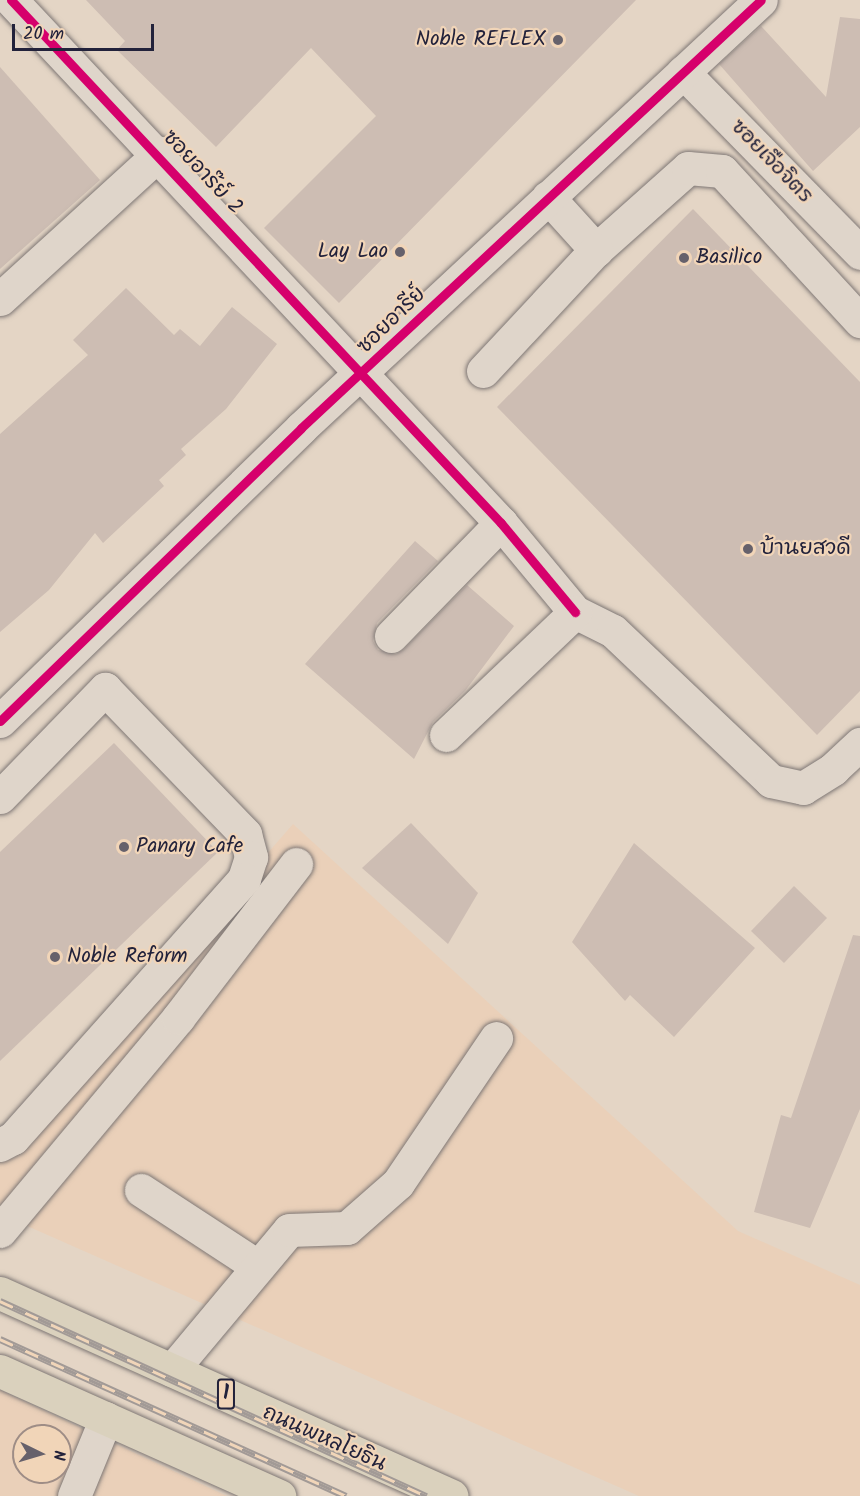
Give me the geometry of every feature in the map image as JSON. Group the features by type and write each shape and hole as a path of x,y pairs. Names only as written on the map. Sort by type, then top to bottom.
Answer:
{"main road":[{"name":"ถนนพหลโยธิน","path":"0,1293 451,1496"},
{"path":"0,1371 279,1496"}],"street":[{"name":"ซอยอาร๊ย์ 2","path":"11,0 160,153 362,375 501,523 575,612"},
{"name":"ซอยอารีย์","path":"0,721 69,652 548,197 761,0"},
{"name":"ซอยเจือจิตร","path":"683,72 860,253"},
{"path":"0,299 160,153"},
{"path":"483,371 596,250 688,168 705,166 722,171 860,321"},
{"path":"548,197 596,250"},
{"path":"391,636 501,523"},
{"path":"446,735 575,612 613,631 771,781 803,788 834,769 860,744"},
{"path":"0,1145 14,1138 249,869 245,834 69,652"},
{"path":"0,797 105,689"},
{"path":"0,1231 178,1018 296,864"},
{"path":"172,1370 289,1230 347,1228 398,1183 496,1038"},
{"path":"141,1190 257,1266"},
{"path":"74,1496 106,1418"}],"shaded area":[{"path":"293,824 738,1231 860,1285 860,1496 639,1496 0,1214 0,1161"},
{"path":"0,1390 227,1496 0,1496"}],"building":[{"path":"86,0 636,0 339,303 264,228 376,116 311,48 216,147 117,50 125,41"},
{"path":"840,17 860,19 860,127 813,171 719,64 761,26 826,97"},
{"path":"0,67 100,180 0,269"},
{"name":"บ้านยสวดี","path":"693,209 860,382 860,691 817,735 497,407"},
{"path":"126,288 174,335 180,329 200,346 232,307 277,344 226,409 181,449 186,455 159,480 164,486 103,543 95,533 49,590 0,632 0,434 88,355 73,340"},
{"path":"415,541 438,561 377,623 373,641 378,650 396,654 404,649 467,585 514,626 465,691 433,722 414,759 305,664"},
{"name":"Noble Reform","path":"114,743 218,852 0,1061 0,852"},
{"path":"411,823 478,893 448,944 362,868"},
{"path":"634,843 755,948 674,1037 630,995 625,1001 572,942"},
{"path":"794,886 827,918 784,963 751,931"},
{"path":"853,935 860,936 860,1109 810,1228 754,1212 781,1115 791,1118"}],"railway":[{"path":"0,1301 426,1496"},
{"path":"0,1339 346,1496"}],"cycle path":[{"path":"11,0 501,523 575,612"},
{"path":"0,721 301,428 761,0"}],"place":[{"name":"Noble REFLEX","path":"558,40"},
{"name":"Lay Lao","path":"400,252"},
{"name":"Basilico","path":"684,258"},
{"name":"บ้านยสวดี","path":"748,549"},
{"name":"Panary Cafe","path":"124,847"},
{"name":"Noble Reform","path":"55,957"}]}
